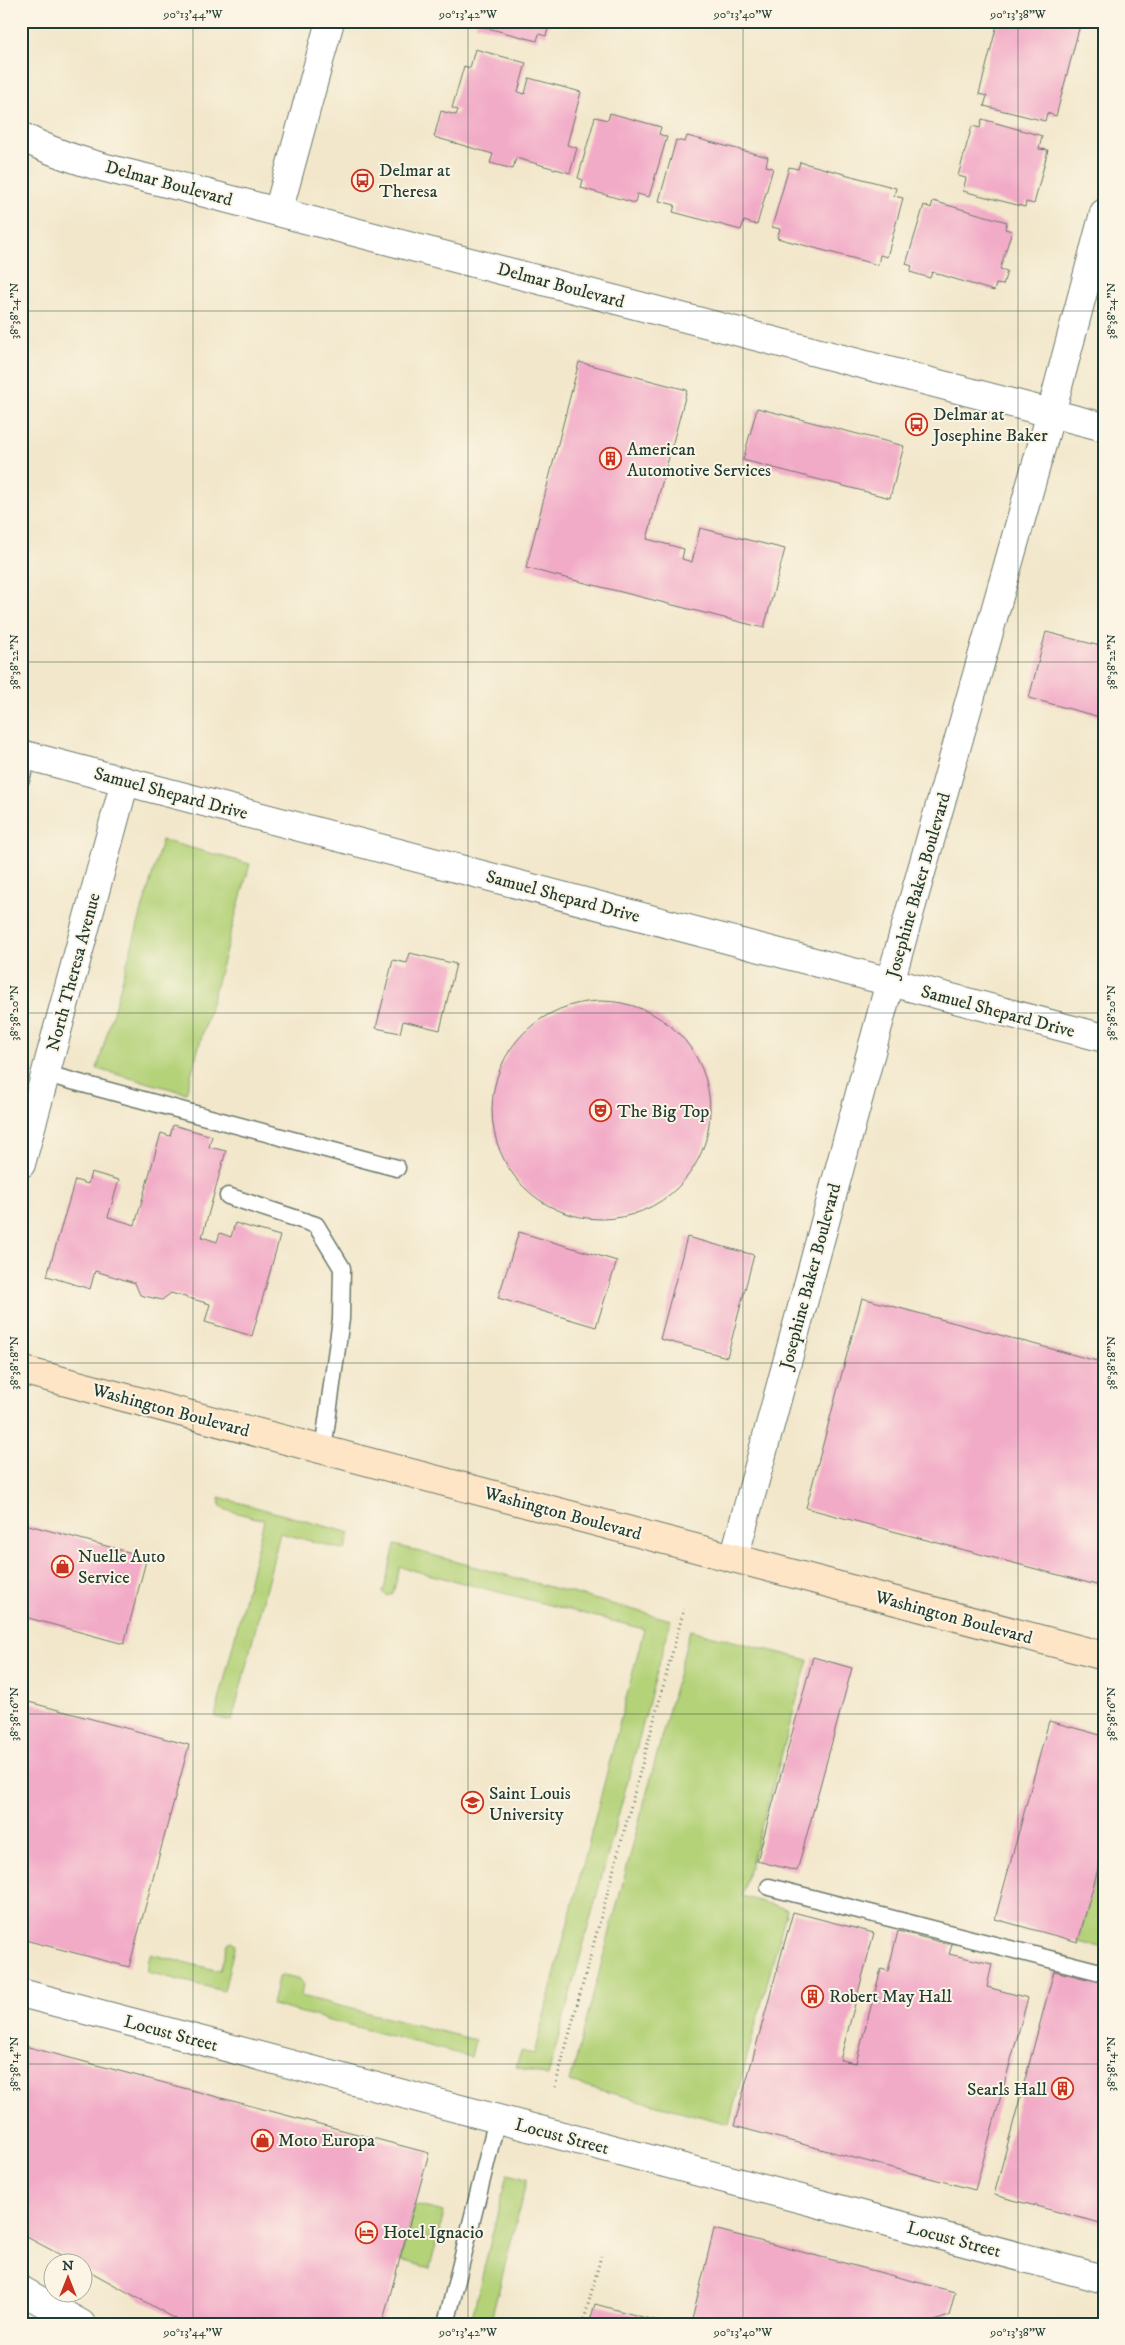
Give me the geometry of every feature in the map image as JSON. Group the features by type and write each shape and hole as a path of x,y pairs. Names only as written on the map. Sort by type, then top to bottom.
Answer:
{"main road":[{"name":"Washington Boulevard","path":"21,1370 1104,1656"}],"street":[{"path":"278,212 330,21"},
{"name":"Delmar Boulevard","path":"21,136 37,145 74,158 1104,427"},
{"name":"Josephine Baker Boulevard","path":"734,1558 890,982 1051,413 1104,212"},
{"name":"Samuel Shepard Drive","path":"23,763 125,781 1104,1038"},
{"name":"North Theresa Avenue","path":"21,1164 28,1108 46,1074 125,781"},
{"name":"Locust Street","path":"21,1993 1104,2278"},
{"path":"21,2290 81,2324"}],"lane":[{"path":"46,1074 397,1168"},
{"path":"228,1196 316,1225 342,1268 341,1319 323,1450"},
{"path":"769,1887 1104,1973"},
{"path":"446,2324 497,2119"}],"path":[{"path":"555,2087 684,1609"},
{"path":"583,2324 601,2256"}],"green space":[{"path":"162,840 250,864 186,1093 97,1069"},
{"path":"219,1497 350,1533 345,1550 280,1533 232,1721 215,1717 264,1520 226,1510 220,1505"},
{"path":"395,1545 671,1620 548,2076 516,2067 521,2051 534,2054 644,1629 400,1567 393,1593 388,1596 383,1593"},
{"path":"690,1630 808,1660 742,1896 787,1909 729,2124 570,2082"},
{"path":"1104,1847 1104,1948 1078,1942"},
{"path":"232,1941 235,1944 224,1991 147,1972 150,1954 220,1971 228,1943"},
{"path":"284,1975 300,1979 303,1985 301,1996 475,2040 471,2057 272,2005 278,1978"},
{"path":"507,2174 527,2179 490,2324 473,2324 472,2317"},
{"path":"415,2205 444,2212 430,2268 400,2260"}],"building":[{"path":"477,21 550,21 546,36 539,34 537,41 476,25"},
{"path":"767,21 790,21 788,27"},
{"path":"998,21 1081,21 1056,116 1047,113 1045,121 984,106 987,96 979,94"},
{"path":"475,49 526,63 518,92 525,94 529,78 581,92 567,145 577,148 570,173 516,158 513,169 490,163 493,154 434,137 441,111 456,115 458,110 452,108 464,66 470,68"},
{"path":"610,113 661,127 659,134 667,137 649,197 637,194 635,203 581,188 583,180 578,178 595,117 608,120"},
{"path":"982,119 1042,136 1039,149 1048,150 1034,204 1026,202 1025,207 963,191 966,178 958,176 972,126 980,128"},
{"path":"687,136 768,157 766,166 773,168 757,225 744,221 741,230 673,212 675,205 659,201 676,140 685,142"},
{"path":"800,162 896,188 894,196 903,198 887,257 880,255 878,265 777,238 780,229 772,227 789,167 798,169"},
{"path":"933,201 1007,222 1005,229 1012,231 1000,269 1007,271 1003,285 996,284 994,291 932,272 930,278 910,272 912,266 906,264 924,205 931,208"},
{"name":"American Automotive Services","path":"579,362 687,390 647,539 684,549 682,559 692,562 700,528 785,549 764,628 526,568"},
{"name":"American Automotive Services","path":"757,408 904,446 890,498 743,460"},
{"path":"1046,632 1104,647 1104,718 1029,698"},
{"path":"410,953 456,964 440,1030 403,1021 400,1033 376,1028 393,960 407,963"},
{"name":"The Big Top","path":"601,1001 622,1003 643,1009 662,1019 678,1033 692,1049 702,1068 708,1089 710,1110 708,1131 702,1152 692,1171 678,1187 662,1201 643,1211 622,1217 601,1219 580,1217 559,1211 540,1201 524,1187 510,1171 500,1152 494,1131 492,1110 494,1089 500,1068 510,1049 524,1033 540,1019 559,1009 580,1003"},
{"path":"173,1125 212,1136 209,1147 226,1151 202,1237 217,1242 220,1233 231,1237 235,1223 280,1236 252,1336 205,1322 210,1304 171,1293 162,1300 140,1295 135,1283 95,1271 90,1289 47,1276 75,1180 88,1184 91,1172 119,1180 108,1217 135,1225 161,1133 170,1136"},
{"path":"519,1232 617,1261 596,1327 498,1298"},
{"path":"687,1237 754,1255 727,1357 660,1339"},
{"path":"862,1298 1104,1363 1104,1587 806,1508"},
{"path":"21,1523 147,1557 124,1644 21,1616"},
{"path":"813,1657 852,1668 797,1871 757,1861"},
{"path":"21,1700 189,1745 129,1967 21,1939"},
{"path":"1049,1721 1104,1736 1104,1847 1078,1942 995,1919"},
{"path":"793,1912 874,1933 840,2060 856,2063 881,1969 888,1971 898,1931 952,1945 949,1954 992,1964 987,1987 1028,1998 975,2190 734,2126"},
{"name":"Searls Hall","path":"1054,1971 1104,1983 1104,2224 994,2195"},
{"path":"21,2045 429,2153 382,2324 185,2324 92,2273 92,2252 55,2252 21,2234"},
{"path":"714,2229 955,2292 949,2316 925,2324 691,2324"},
{"path":"595,2304 664,2323 664,2324 589,2324"}],"place":[{"name":"Delmar at Theresa","path":"363,180"},
{"name":"Delmar at Josephine Baker","path":"917,424"},
{"name":"American Automotive Services","path":"611,459"},
{"name":"The Big Top","path":"601,1111"},
{"name":"Nuelle Auto Service","path":"62,1566"},
{"name":"Saint Louis University","path":"473,1803"},
{"name":"Robert May Hall","path":"813,1996"},
{"name":"Searls Hall","path":"1063,2089"},
{"name":"Moto Europa","path":"262,2140"},
{"name":"Hotel Ignacio","path":"367,2232"}]}
